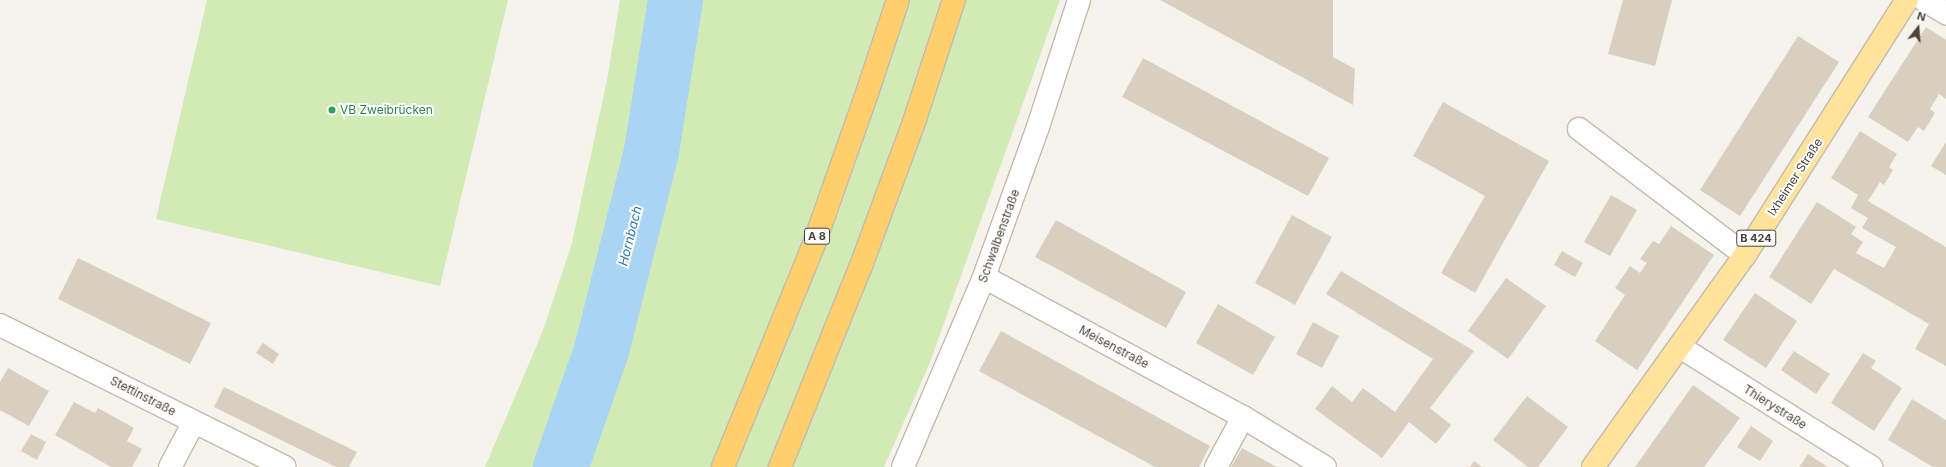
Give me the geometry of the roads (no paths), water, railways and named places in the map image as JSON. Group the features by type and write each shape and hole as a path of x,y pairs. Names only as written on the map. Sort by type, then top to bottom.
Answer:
{"highway":[{"name":"A 8","path":"723,467 815,241 898,0"},
{"path":"780,467 861,266 914,119 954,0"}],"main road":[{"name":"Ixheimer Straße","path":"1593,467 1745,255 1907,0"}],"street":[{"name":"Schwalbenstraße","path":"903,467 984,277 1038,127 1079,0"},
{"path":"1924,0 1946,13"},
{"path":"1579,129 1745,255"},
{"name":"Meisenstraße","path":"984,277 1243,417 1324,467"},
{"name":"Stettinstraße","path":"0,325 285,467"},
{"name":"Thierystraße","path":"1680,347 1871,467"},
{"path":"1216,467 1243,417"},
{"path":"170,467 194,422"}],"waterway":[{"name":"Hornbach","path":"560,467 601,350 651,151 675,0"}],"place":[{"name":"VB Zweibrücken","path":"332,110"}]}
